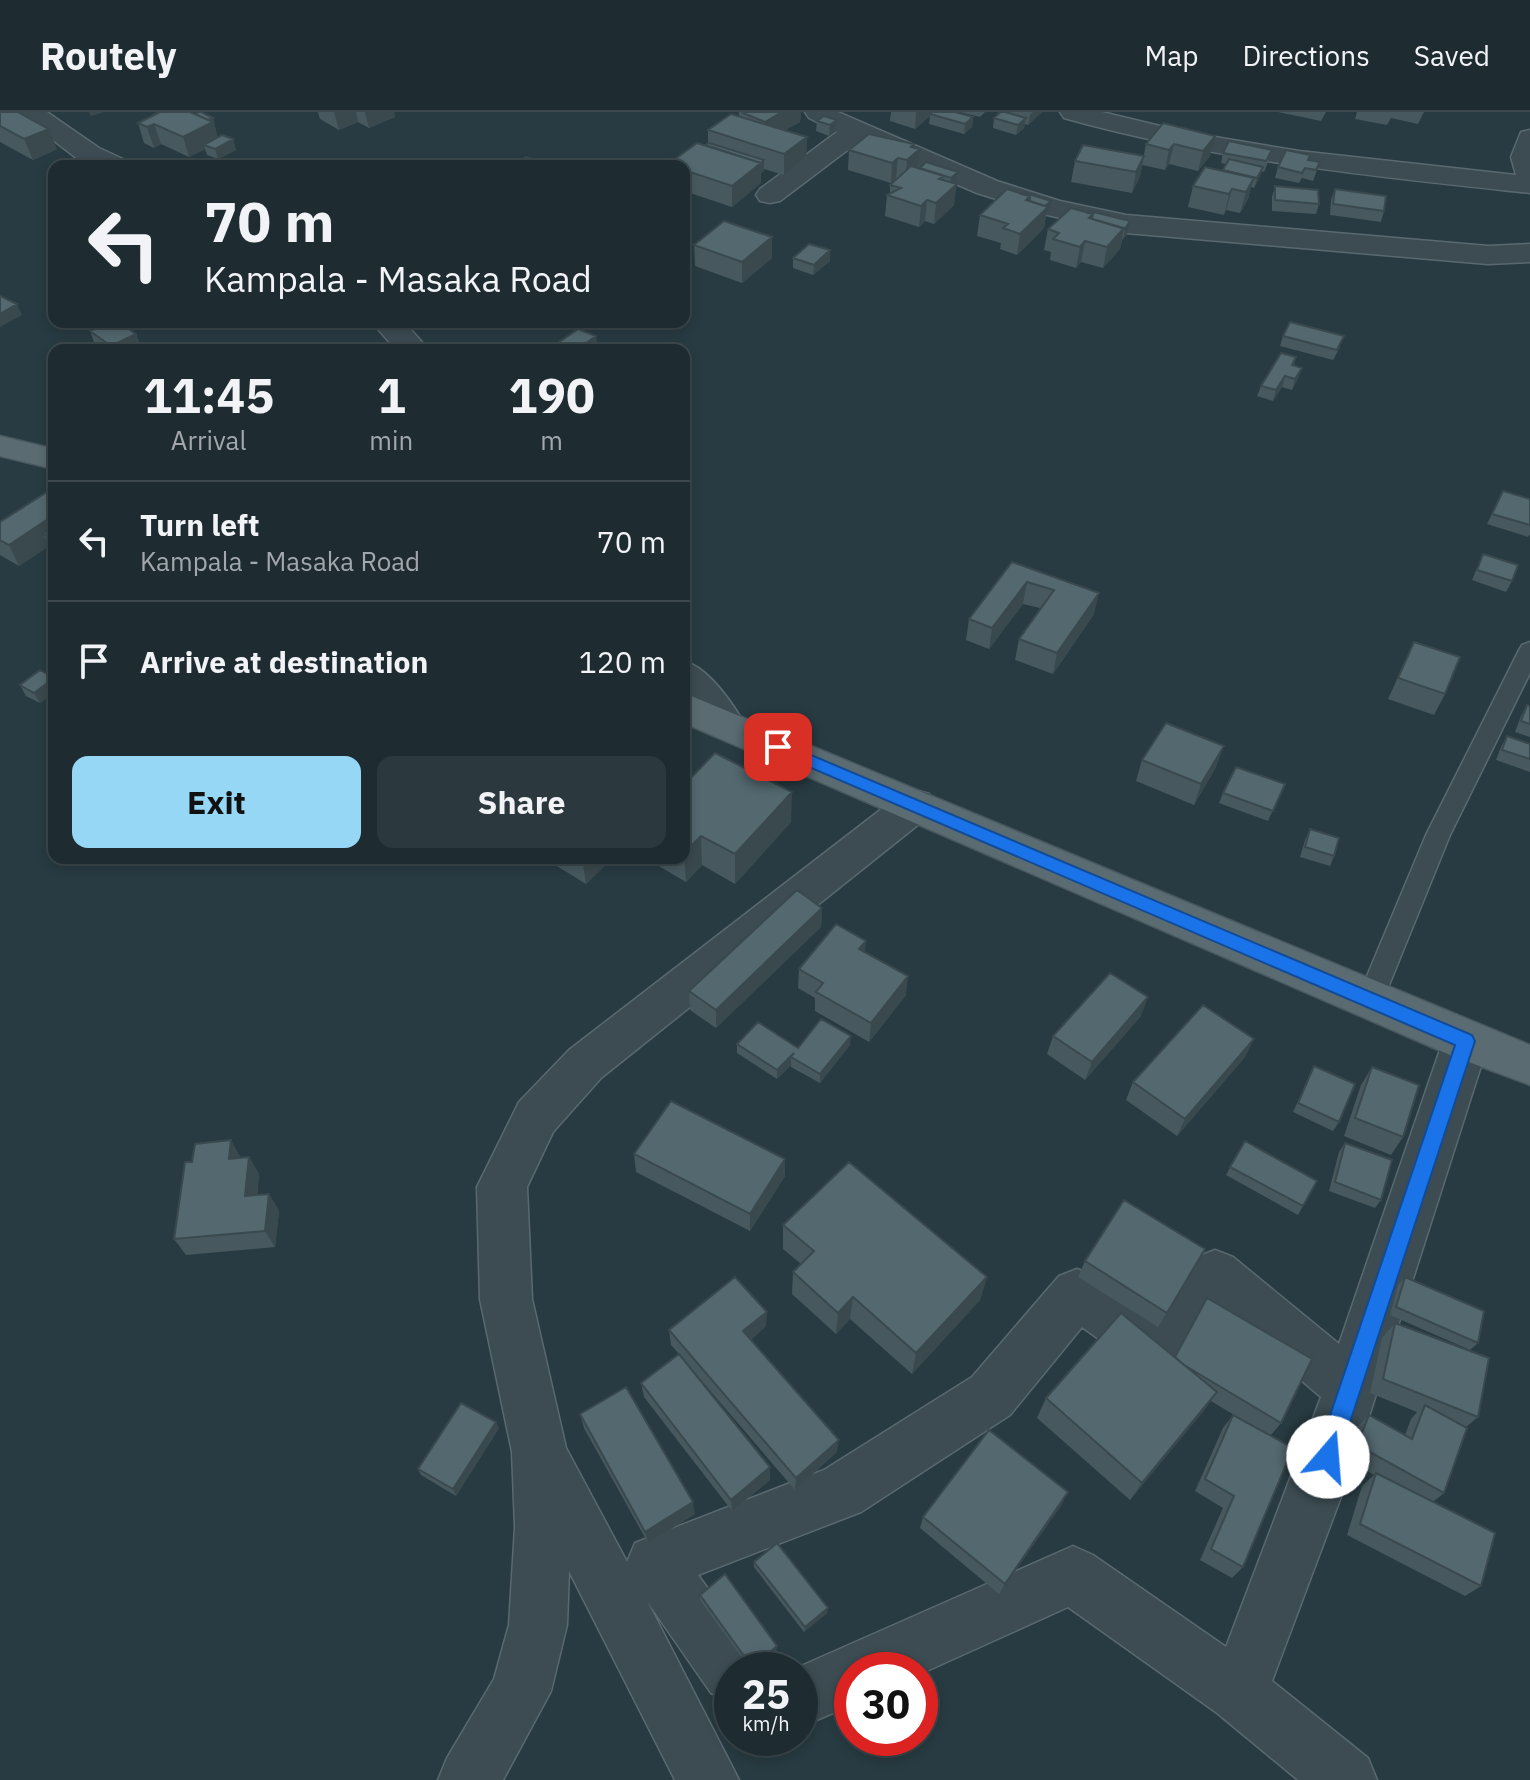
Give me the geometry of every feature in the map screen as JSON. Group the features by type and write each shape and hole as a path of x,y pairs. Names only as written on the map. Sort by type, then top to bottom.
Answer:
{"main road":[{"path":"0,446 48,458"},
{"path":"690,709 1466,1041 1530,1065"}],"street":[{"path":"30,112 102,160"},
{"path":"818,112 987,187 1053,208 1126,224 1488,255 1530,253 1527,244 1530,226"},
{"path":"1073,112 1109,123 1296,159 1530,185"},
{"path":"770,195 855,131"},
{"path":"1530,138 1524,157 1530,177"},
{"path":"393,328 407,344"},
{"path":"690,681 724,723"},
{"path":"469,1780 521,1691 538,1625 543,1527 539,1452 506,1299 502,1187 536,1117 585,1064 915,805"},
{"path":"1238,1692 1328,1457 1466,1041"},
{"path":"718,1652 655,1563 841,1492 854,1484 991,1396 1077,1293 1168,1357 1215,1274 1351,1388"},
{"path":"539,1452 708,1780"},
{"path":"901,1652 1073,1575 1238,1692 1346,1780"}],"lane":[{"path":"1370,1000 1438,835 1530,650"}],"building":[{"path":"0,112 18,112 49,129 24,139 0,126"},
{"path":"160,112 190,112 213,122 183,137 154,124 147,127 138,123"},
{"path":"199,112 213,118 208,120 195,114"},
{"path":"741,112 782,112 765,122"},
{"path":"955,112 973,117 965,124 930,114"},
{"path":"1001,112 1026,118 1018,125 994,118"},
{"path":"731,114 807,137 784,154 708,130"},
{"path":"824,116 837,120 830,125 817,121"},
{"path":"1163,123 1215,136 1203,151 1174,144 1169,150 1146,144"},
{"path":"869,134 914,144 911,147 920,149 907,160 898,158 892,163 849,150"},
{"path":"222,135 233,139 215,149 204,145"},
{"path":"1229,141 1272,150 1266,161 1223,153"},
{"path":"697,143 761,163 732,186 690,172 690,160 674,160"},
{"path":"709,143 764,160 761,163 706,145"},
{"path":"1083,145 1144,156 1136,172 1075,161"},
{"path":"1286,150 1310,155 1308,160 1320,162 1316,170 1305,168 1302,173 1278,167"},
{"path":"1229,159 1263,167 1257,178 1223,170"},
{"path":"926,162 958,172 951,178 920,168"},
{"path":"911,166 944,176 939,179 957,184 936,203 927,200 921,206 887,195 901,188 890,185"},
{"path":"1205,167 1254,178 1246,192 1232,189 1229,194 1193,186"},
{"path":"1275,186 1318,190 1319,204 1275,200"},
{"path":"1007,189 1030,196 1026,200 1048,207 1020,234 1003,228 1008,224 980,215"},
{"path":"1335,189 1386,196 1384,211 1333,204"},
{"path":"1023,192 1051,201 1045,206 1030,201 1030,196 1021,194"},
{"path":"1071,208 1093,214 1089,218 1124,228 1107,247 1085,241 1080,247 1053,239 1059,233 1048,229"},
{"path":"1088,213 1130,221 1125,229 1092,219 1093,214"},
{"path":"724,221 772,237 742,262 694,245"},
{"path":"809,244 830,250 814,265 793,258"},
{"path":"0,296 17,304 0,314"},
{"path":"1290,322 1344,336 1337,350 1283,336"},
{"path":"97,328 128,328 136,334 108,344 90,331"},
{"path":"578,329 596,336 585,344 556,344"},
{"path":"1281,353 1296,357 1292,365 1302,368 1295,379 1285,376 1276,390 1261,386"},
{"path":"1503,491 1530,499 1530,525 1492,514"},
{"path":"48,492 48,519 9,545 0,540 0,522"},
{"path":"1483,554 1518,565 1512,581 1477,570"},
{"path":"1012,562 1099,593 1057,653 1019,639 1054,590 1027,582 992,628 969,619"},
{"path":"1414,642 1460,657 1445,694 1398,678"},
{"path":"40,670 48,675 48,682 34,693 20,685"},
{"path":"1527,705 1530,706 1530,724 1521,721"},
{"path":"1166,723 1224,746 1201,784 1142,760"},
{"path":"1507,736 1530,744 1530,759 1502,750"},
{"path":"715,753 792,792 735,854 701,836 690,847 690,779"},
{"path":"1236,767 1285,784 1273,811 1223,793"},
{"path":"1310,829 1339,838 1334,856 1305,847"},
{"path":"797,890 822,908 716,1010 689,991"},
{"path":"836,924 866,941 859,949 908,976 871,1023 816,992 823,983 799,969"},
{"path":"1110,973 1148,997 1092,1062 1053,1036"},
{"path":"1203,1005 1254,1039 1185,1119 1133,1082"},
{"path":"821,1019 851,1036 820,1074 791,1057 794,1053 777,1070 737,1044 758,1022 798,1048"},
{"path":"1314,1066 1355,1084 1339,1122 1298,1103"},
{"path":"1372,1067 1419,1085 1403,1137 1355,1118"},
{"path":"671,1101 785,1159 750,1214 634,1154"},
{"path":"231,1140 229,1159 249,1157 245,1196 269,1194 265,1231 174,1239 185,1162 192,1162 195,1144"},
{"path":"1245,1141 1317,1181 1303,1206 1230,1167"},
{"path":"1345,1143 1392,1160 1381,1200 1335,1182"},
{"path":"849,1162 987,1277 916,1353 853,1297 838,1313 793,1272 814,1251 783,1225"},
{"path":"1124,1200 1205,1249 1167,1313 1085,1261"},
{"path":"735,1277 767,1312 743,1331 839,1440 796,1478 669,1330"},
{"path":"1405,1277 1484,1311 1478,1343 1396,1307"},
{"path":"1207,1298 1312,1359 1281,1423 1175,1357"},
{"path":"1121,1313 1217,1392 1142,1483 1046,1398"},
{"path":"1395,1323 1489,1358 1478,1417 1383,1379"},
{"path":"679,1354 770,1467 731,1500 641,1383"},
{"path":"626,1387 693,1502 645,1532 580,1414"},
{"path":"461,1403 496,1422 453,1489 418,1469"},
{"path":"1425,1405 1467,1428 1444,1493 1357,1445 1369,1415 1412,1439"},
{"path":"1233,1415 1293,1448 1243,1567 1211,1549 1234,1496 1205,1479"},
{"path":"989,1430 1068,1492 1005,1584 923,1517"},
{"path":"1376,1473 1495,1533 1481,1586 1360,1524"},
{"path":"777,1543 828,1608 805,1627 754,1562"},
{"path":"725,1574 777,1646 770,1652 741,1652 700,1595"}],"route":[{"path":"778,747 1466,1041 1328,1457"}]}
